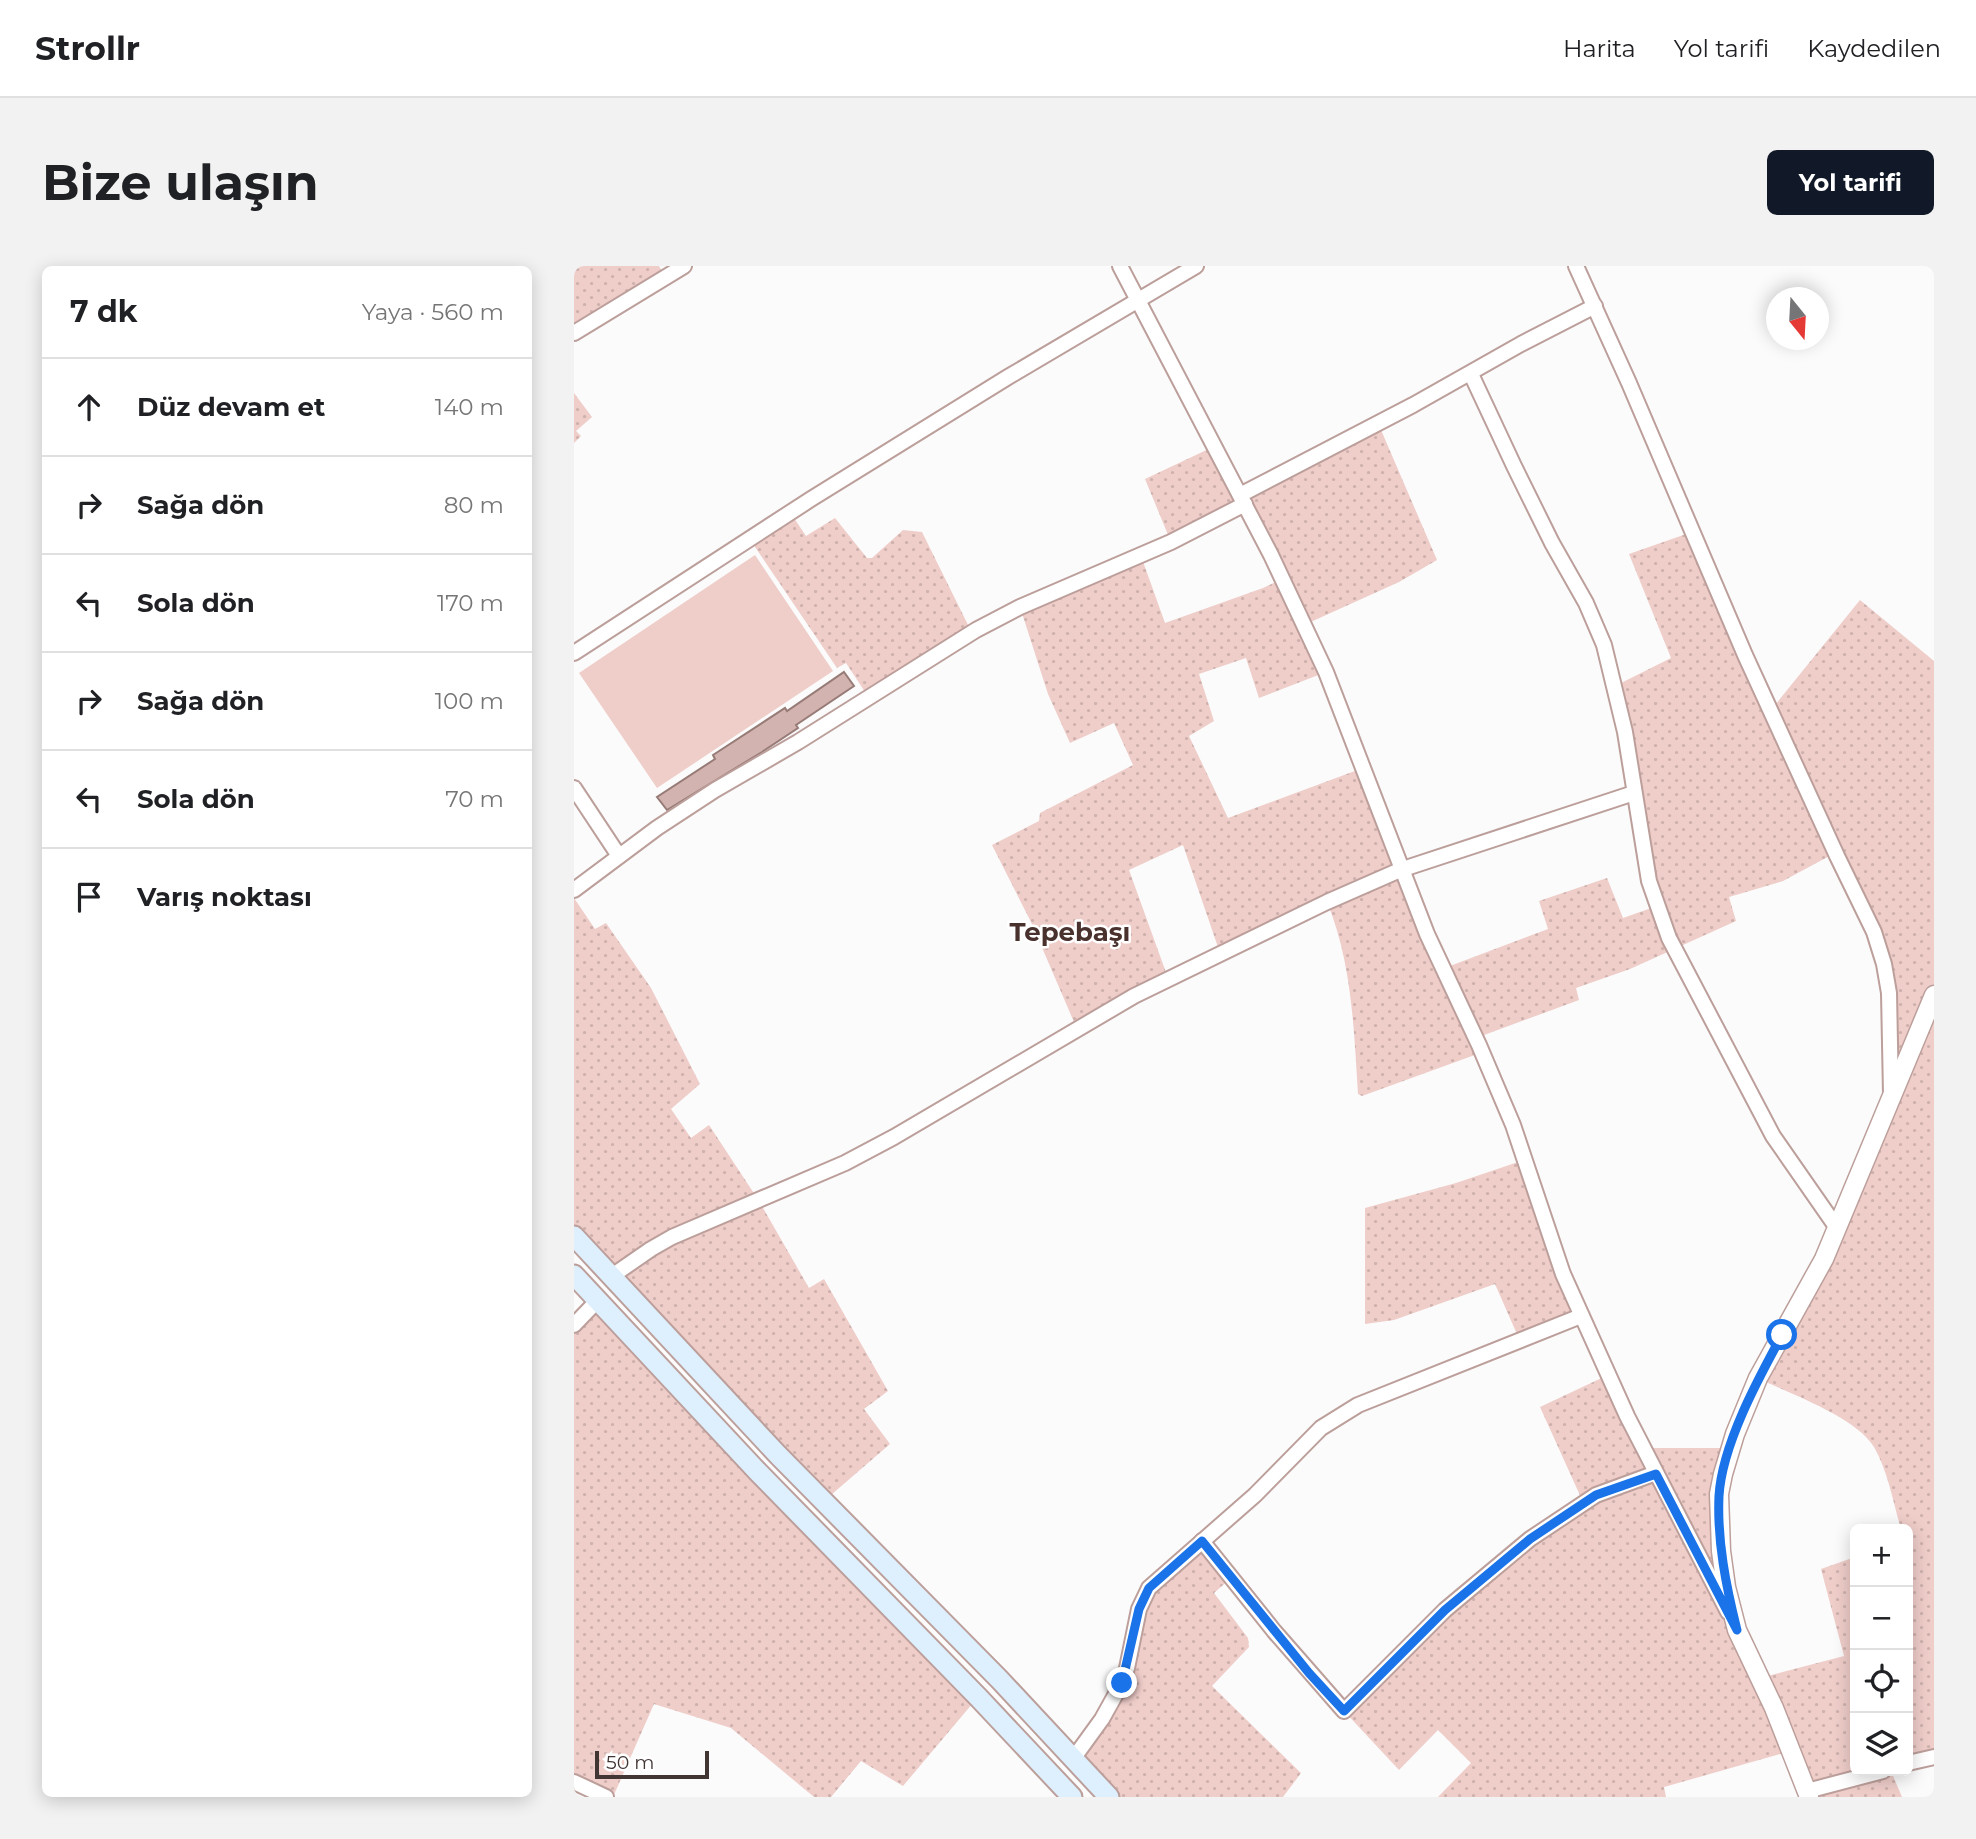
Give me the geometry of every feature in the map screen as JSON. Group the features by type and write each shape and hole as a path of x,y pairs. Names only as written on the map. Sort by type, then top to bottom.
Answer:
{"main road":[{"path":"574,1236 778,1455 999,1679 1109,1797"},
{"path":"574,1275 757,1471 960,1678 1072,1797"}],"street":[{"path":"574,332 684,266"},
{"path":"1121,266 1242,499 1326,672 1400,870 1513,1125 1548,1234 1581,1316 1656,1474 1737,1630 1774,1708 1808,1794 1867,1776"},
{"path":"574,653 799,506 1196,266"},
{"path":"1576,266 1745,655 1874,932 1889,993 1891,1098"},
{"path":"574,890 715,790 798,742 976,630 1020,607 1126,563 1595,306"},
{"path":"1471,374 1552,543 1591,613 1604,645 1625,732 1649,881 1675,949 1773,1136 1837,1228"},
{"path":"574,788 619,856"},
{"path":"612,1276 672,1237 796,1186 894,1137 1168,978 1400,870 1634,793"},
{"path":"1737,1630 1726,1587 1721,1551 1719,1494 1735,1434 1758,1378 1807,1293 1837,1228 1934,995"},
{"path":"574,1325 598,1300"},
{"path":"1073,1759 1091,1736 1122,1683 1139,1609 1149,1588 1255,1495 1321,1428 1341,1413 1581,1316"},
{"path":"1202,1541 1344,1711 1445,1610 1522,1546 1596,1495 1656,1474"},
{"path":"1913,1762 1934,1757"},
{"path":"574,1782 606,1797"}],"shaded area":[{"path":"574,266 659,266 665,278 574,333"},
{"path":"574,393 592,417 576,431 581,436 574,443"},
{"path":"1378,423 1437,560 1399,582 1304,625 1326,672 1259,698 1246,658 1199,674 1214,721 1189,736 1228,818 1363,768 1442,969 1548,929 1539,901 1607,878 1623,918 1657,906 1615,686 1671,658 1629,554 1692,532 1771,710 1860,600 1934,661 1934,1757 1913,1762 1913,1524 1900,1524 1887,1476 1879,1456 1865,1436 1838,1416 1758,1378 1891,1098 1887,979 1835,853 1783,881 1729,897 1736,921 1630,969 1576,988 1579,1000 1476,1038 1483,1052 1362,1096 1358,1094 1347,973 1327,902 1220,953 1183,845 1129,870 1168,978 1077,1029 1031,922 992,845 1039,821 1040,813 1133,765 1114,723 1070,743 1048,694 1020,607 1141,556 1165,623 1282,579 1245,504 1171,542 1145,479 1215,446 1240,494"},
{"path":"790,512 806,536 835,518 867,558 872,558 903,530 922,532 972,633 869,698 846,663 837,668 749,538"},
{"path":"755,555 833,671 657,788 579,673"},
{"path":"574,898 595,929 606,923 651,988 700,1084 671,1109 691,1138 709,1125 759,1201 809,1288 824,1279 888,1391 864,1409 890,1444 824,1501 574,1236"},
{"path":"1524,1160 1581,1316 1520,1341 1495,1284 1394,1320 1365,1324 1365,1208 1456,1183"},
{"path":"598,1300 978,1697 903,1786 861,1761 831,1797 814,1797 731,1728 654,1704 613,1797 606,1797 574,1782 574,1325"},
{"path":"1608,1375 1643,1448 1731,1448 1721,1551 1760,1678 1844,1656 1821,1569 1850,1559 1850,1776 1893,1776 1902,1797 1809,1797 1791,1751 1664,1787 1666,1797 1438,1797 1471,1763 1438,1730 1399,1770 1344,1711 1406,1648 1583,1502 1540,1407"},
{"path":"1202,1541 1231,1578 1214,1593 1248,1638 1249,1647 1212,1686 1301,1773 1283,1797 1109,1797 1073,1759 1115,1697 1139,1609"}],"building":[{"path":"844,672 854,686 796,725 798,728 667,810 657,797 715,759 713,755 785,708 787,711"}],"district":[{"name":"Tepebaşı","path":"1070,932"}],"route":[{"path":"1122,1683 1143,1598 1158,1578 1202,1541 1309,1673 1344,1711 1445,1610 1530,1539 1596,1495 1656,1474 1737,1630 1726,1587 1721,1551 1719,1494 1735,1434 1758,1378 1782,1335"}]}
